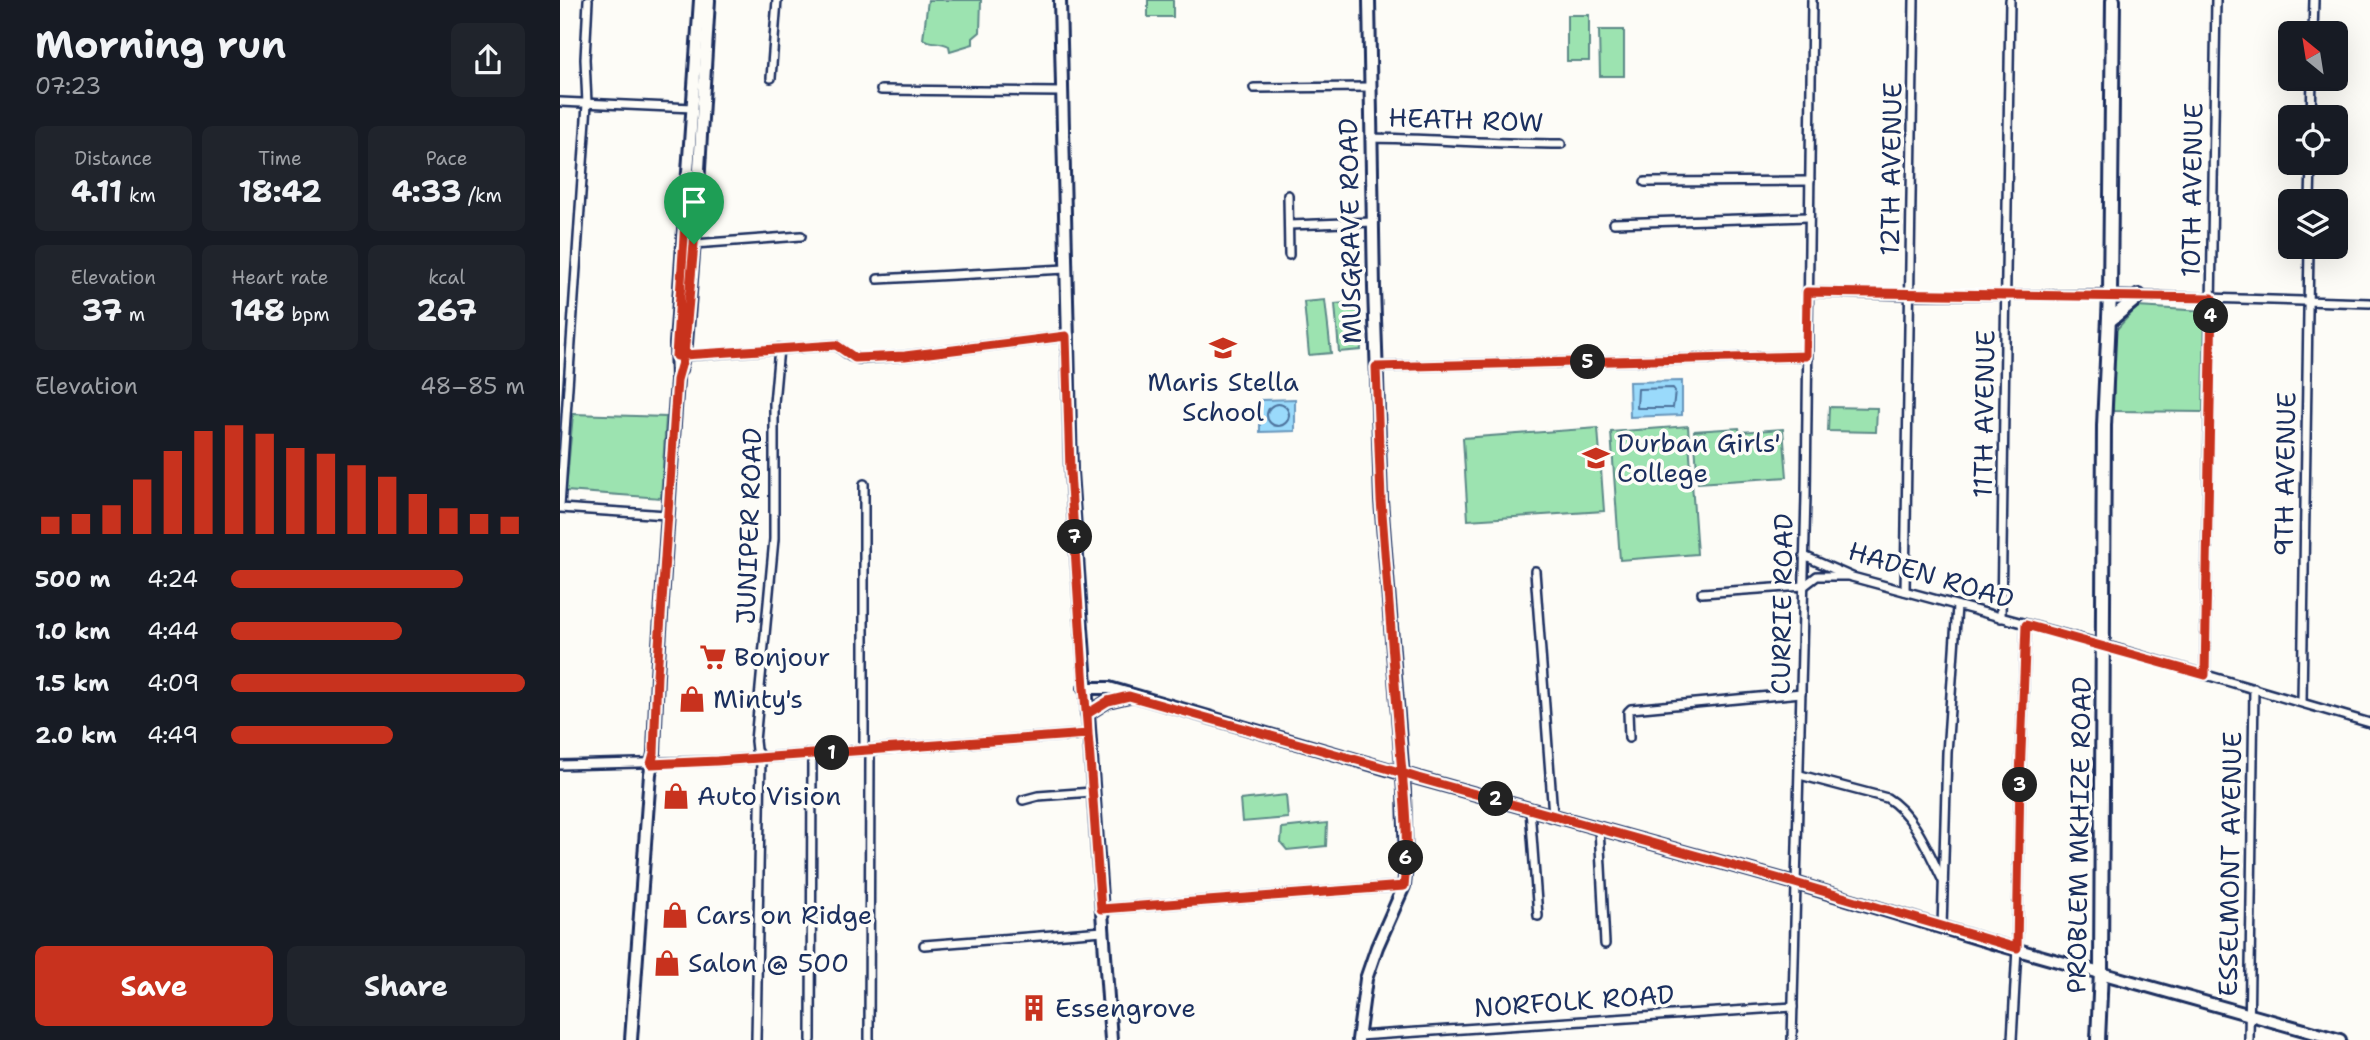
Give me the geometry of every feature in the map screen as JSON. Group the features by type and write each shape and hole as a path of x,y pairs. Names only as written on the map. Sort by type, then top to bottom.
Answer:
{"main road":[{"name":"PROBLEM MKHIZE ROAD","path":"2098,1040 2101,971 2104,426 2110,295 2113,0"},
{"path":"2109,321 2139,296"}],"street":[{"path":"588,0 585,59 587,104 560,507 667,515"},
{"path":"631,1040 651,764 654,753 677,380 694,244 693,108 700,0"},
{"path":"680,356 709,0"},
{"path":"771,78 777,0"},
{"path":"1060,0 1070,471 1111,1040"},
{"name":"MUSGRAVE ROAD","path":"1358,1038 1366,979 1404,886 1406,866 1402,773 1381,500 1368,0"},
{"name":"CURRIE ROAD","path":"1793,1040 1804,586 1812,0"},
{"name":"12TH AVENUE","path":"1905,591 1914,0"},
{"name":"11TH AVENUE","path":"2001,618 2010,0"},
{"name":"10TH AVENUE","path":"2205,675 2216,0"},
{"path":"2313,21 2314,0"},
{"path":"1254,88 1370,87"},
{"path":"881,90 1062,92"},
{"path":"560,102 693,108"},
{"name":"HEATH ROW","path":"1371,138 1561,144"},
{"path":"1645,182 1810,181"},
{"path":"1287,195 1289,255"},
{"path":"1614,223 1808,217"},
{"path":"1289,225 1374,222"},
{"path":"694,244 801,236"},
{"name":"9TH AVENUE","path":"2302,702 2309,259"},
{"path":"878,279 1066,269"},
{"path":"1807,292 2110,295 2370,303"},
{"path":"680,356 836,345 850,356 859,359 1066,336"},
{"name":"JUNIPER ROAD","path":"756,1040 761,758 755,741 774,539 774,403 779,348"},
{"path":"1376,367 1806,356"},
{"path":"864,484 869,1040"},
{"name":"HADEN ROAD","path":"1804,556 1852,577 2104,645 2370,723"},
{"path":"1535,571 1553,815"},
{"path":"1702,593 1804,586 1817,576 1852,577"},
{"path":"1942,928 1947,753 1957,606"},
{"path":"2012,1040 2026,625"},
{"path":"1084,688 1109,688 1129,696 1795,883 1942,928 2340,1040"},
{"name":"ESSELMONT AVENUE","path":"2249,1040 2254,688"},
{"path":"1629,738 1628,712 1631,709 1801,693"},
{"path":"1087,714 1108,701 1129,696"},
{"path":"560,765 651,764 761,758 1088,734"},
{"path":"811,1040 812,754"},
{"path":"1800,775 1894,802 1909,820 1943,882"},
{"path":"1023,800 1038,796 1092,792"},
{"path":"1530,809 1538,916"},
{"path":"1599,828 1605,944"},
{"path":"1101,909 1404,886"},
{"path":"924,945 1102,931"},
{"name":"NORFOLK ROAD","path":"1358,1038 1793,1007"}],"green space":[{"path":"928,0 981,0 980,32 973,38 973,44 950,51 946,44 923,39"},
{"path":"1148,0 1173,0 1173,17 1148,17"},
{"path":"1567,15 1589,15 1589,61 1567,61"},
{"path":"1599,30 1624,30 1624,76 1600,76"},
{"path":"1325,300 1331,353 1309,355 1304,302"},
{"path":"1357,302 1361,350 1339,352 1335,304"},
{"path":"2137,307 2205,311 2203,412 2113,411 2115,331"},
{"path":"1829,407 1877,408 1876,432 1828,431"},
{"path":"573,414 666,417 661,498 566,491"},
{"path":"1688,426 1697,554 1620,560 1611,432"},
{"path":"1598,428 1604,511 1468,520 1463,438"},
{"path":"1739,428 1740,432 1783,429 1787,477 1698,483 1694,431"},
{"path":"1286,795 1288,818 1242,822 1240,800"},
{"path":"1327,823 1326,846 1287,850 1281,843 1282,828"}],"water":[{"path":"1682,381 1682,415 1630,417 1629,382"},
{"path":"1295,399 1295,431 1260,432 1260,400"}],"place":[{"name":"Maris Stella School","path":"1223,348"},
{"name":"Durban Girls' College","path":"1596,458"},
{"name":"Bonjour","path":"713,657"},
{"name":"Minty's","path":"692,699"},
{"name":"Auto Vision","path":"676,796"},
{"name":"Cars on Ridge","path":"675,915"},
{"name":"Salon @ 500","path":"667,963"},
{"name":"Essengrove","path":"1034,1008"}],"route":[{"path":"694,244 684,355 677,380 654,753 651,764 1088,734 1087,714 1108,701 1129,696 1389,769 1402,773 1418,778 1795,883 2017,948 2026,625 2205,675 2212,298 1807,292 1806,356 1376,367 1381,500 1401,761 1402,773 1404,791 1404,886 1101,909 1087,714 1084,688 1070,471 1066,336 859,359 850,356 836,345 779,348 684,355 676,356 688,178 699,177 694,244"}]}
